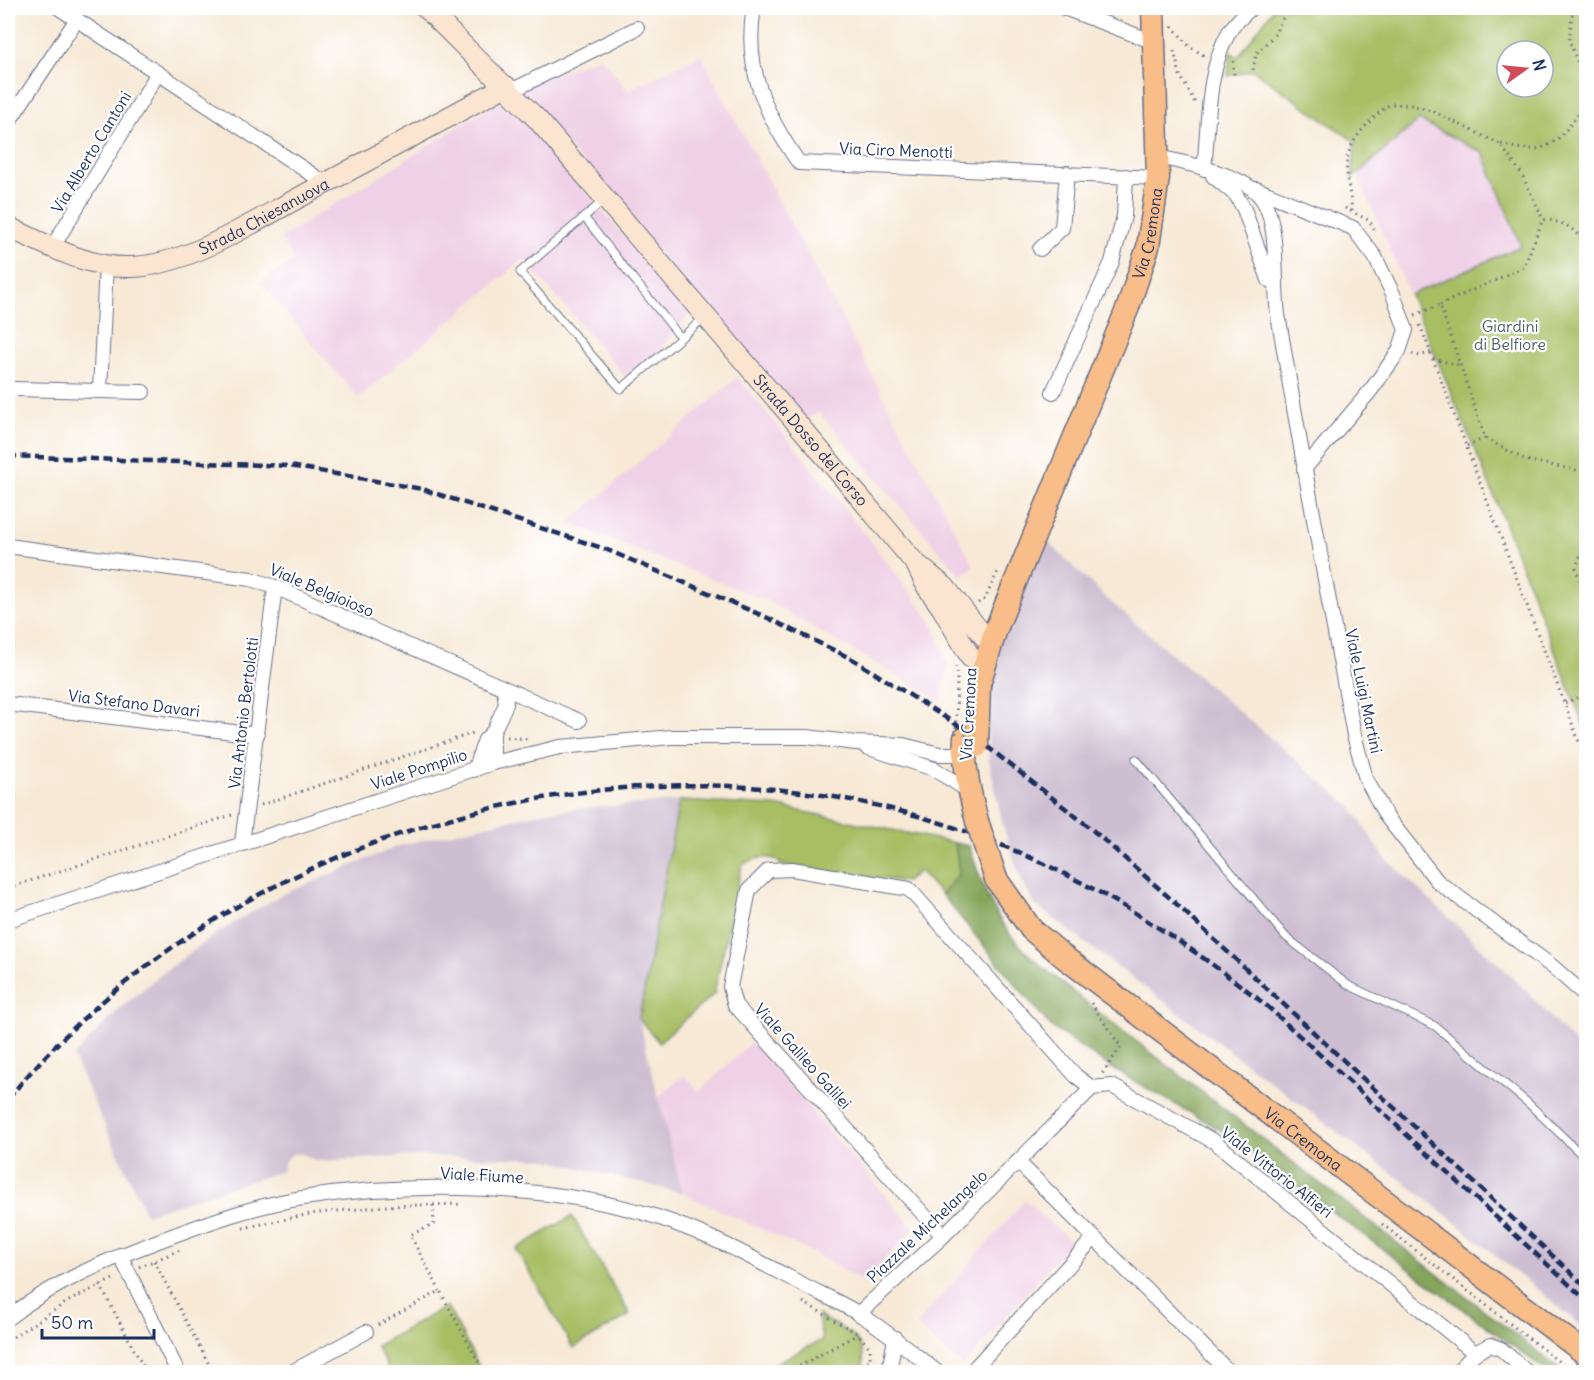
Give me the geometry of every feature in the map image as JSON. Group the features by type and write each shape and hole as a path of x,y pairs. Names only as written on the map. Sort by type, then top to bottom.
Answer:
{"main road":[{"name":"Strada Dosso del Corso","path":"426,8 508,88 606,199 916,564 927,587 942,608 968,674"},
{"name":"Via Cremona","path":"985,823 969,791 968,674 989,634 1005,579 1045,488 1070,446 1138,278 1152,230 1158,168 1164,44 1153,8"},
{"name":"Strada Chiesanuova","path":"8,227 52,248 106,265 130,268 173,260 508,88"},
{"name":"Strada Dosso del Corso","path":"916,564 936,578 989,634"},
{"name":"Via Cremona","path":"989,634 988,603 1005,579"},
{"name":"Via Cremona","path":"968,745 985,823 1002,878 1024,920 1074,964 1587,1354"}],"street":[{"path":"59,8 325,183"},
{"name":"Via Ciro Menotti","path":"754,8 755,80 779,134 799,163 1126,176 1158,168"},
{"path":"1064,8 1164,44"},
{"path":"1204,169 1208,113 1217,63 1229,30 1251,8"},
{"path":"8,123 77,19"},
{"path":"508,88 637,28"},
{"name":"Via Alberto Cantoni","path":"52,248 158,73"},
{"name":"Viale Luigi Martini","path":"1158,168 1204,169 1244,184 1259,194 1272,226 1275,300 1354,735 1366,779 1393,826 1438,882 1553,967 1587,996"},
{"name":"Viale Luigi Martini","path":"1204,169 1236,195 1244,209 1275,300"},
{"path":"1040,249 1062,228 1067,173"},
{"path":"1053,392 1113,262 1124,216 1126,176"},
{"path":"1244,184 1353,228 1375,256 1393,294 1406,330 1399,351 1371,390 1304,469"},
{"path":"100,390 106,265"},
{"path":"14,389 143,392"},
{"name":"Viale Belgioioso","path":"8,546 251,579 275,587 579,721"},
{"name":"Via Antonio Bertolotti","path":"242,843 275,587"},
{"path":"493,763 491,752 493,732 506,704 504,689"},
{"path":"506,704 519,700 531,700"},
{"name":"Via Stefano Davari","path":"8,704 256,735"},
{"path":"474,770 485,740 493,732"},
{"name":"Viale Pompilio","path":"8,920 493,763 560,747 672,736 807,737 856,743 903,745 939,754 968,745"},
{"name":"Viale Pompilio","path":"856,743 886,755 934,769 969,791"},
{"name":"Viale Galileo Galilei","path":"943,1236 735,1005 730,987 749,890 769,870 792,869 909,889 1061,1062 1092,1088"},
{"name":"Viale Vittorio Alfieri","path":"1092,1088 1113,1086 1215,1142 1474,1353"},
{"name":"Piazzale Michelangelo","path":"858,1314 943,1236 1092,1088"},
{"path":"1018,1162 1229,1372"},
{"name":"Viale Fiume","path":"8,1318 57,1286 120,1255 211,1221 302,1198 380,1190 459,1188 615,1206 657,1217 731,1245 858,1314 895,1338 937,1372"},
{"path":"971,1372 1093,1239"},
{"path":"120,1255 178,1372"},
{"path":"292,1372 366,1332"},
{"path":"890,1372 895,1338"},
{"path":"1457,1372 1474,1353 1490,1345 1496,1346 1527,1372"}],"lane":[{"path":"606,199 520,272 621,389 706,316"},
{"path":"584,217 681,338"},
{"path":"1136,759 1286,937 1348,985 1436,1026 1528,1103 1587,1159"}],"path":[{"path":"1253,70 1256,54 1274,35 1288,8"},
{"path":"1573,8 1569,40 1587,84"},
{"path":"1171,25 1190,47 1217,63"},
{"path":"1164,44 1198,111"},
{"path":"1233,61 1234,75"},
{"path":"1353,228 1347,159 1359,134 1372,118 1390,104 1413,105 1434,112 1500,144 1524,151 1543,149 1563,134 1587,104"},
{"path":"1415,315 1524,267 1543,219 1521,173 1500,144"},
{"path":"1543,219 1556,221 1579,234 1587,250"},
{"path":"1579,234 1587,229"},
{"path":"1440,305 1485,438 1525,460 1587,472"},
{"path":"1421,328 1587,760"},
{"path":"1399,351 1420,356 1431,352"},
{"path":"1433,358 1460,365"},
{"path":"1467,446 1485,438"},
{"path":"1587,540 1576,568 1587,598"},
{"path":"988,603 1005,579"},
{"path":"968,674 968,745"},
{"path":"1565,703 1581,696 1587,689"},
{"path":"1090,1000 1121,1047 1092,1088"},
{"path":"236,1229 310,1214 386,1206 465,1204"},
{"path":"433,1205 434,1224 410,1235 484,1372"},
{"path":"8,1340 67,1302 127,1272 182,1249"},
{"path":"154,1261 213,1372"},
{"path":"100,1285 146,1372"},
{"path":"366,1332 440,1291"},
{"path":"797,1299 858,1334 870,1348 870,1360 846,1372"},
{"path":"789,1372 858,1334"}],"shaded area":[{"path":"701,55 974,566 961,576 819,412 803,422 518,87 601,57 627,90"},
{"path":"501,100 509,105 692,313 630,382 524,259 358,398 260,282 294,261 281,238"},
{"path":"1419,120 1483,153 1521,246 1410,295 1357,174"},
{"path":"738,377 870,540 932,622 948,665 940,700 765,600 569,523"},
{"path":"1046,540 1106,598 1351,807 1385,858 1525,989 1586,1056 1585,1329 1433,1204 1035,905 1019,875 1003,826 989,760 986,699 998,641"},
{"path":"679,801 639,1019 682,1193 544,1159 417,1156 317,1161 303,1154 293,1154 285,1161 282,1171 146,1214 73,1057 116,1012 161,974 223,929 281,895 401,845 548,811"},
{"path":"751,1042 914,1228 863,1282 813,1253 682,1193 658,1097 685,1075 699,1092"},
{"path":"1025,1200 1071,1241 963,1366 916,1325"}],"green space":[{"name":"Giardini di Belfiore","path":"1274,8 1586,8 1586,731 1490,486 1410,295 1521,246 1483,153 1419,120 1352,179 1355,142 1253,70 1228,76 1230,52 1238,57"},
{"path":"679,801 776,806 955,843 959,873 942,895 919,871 906,882 781,865 776,859 771,858 758,858 742,865 714,994 659,1042 639,1019"},
{"path":"955,843 969,846 987,895 1002,923 1019,945 1040,965 1564,1372 1548,1372 1226,1133 1113,1069 1050,1026 942,895 959,873"},
{"path":"572,1216 630,1315 573,1348 516,1249"},
{"path":"447,1306 482,1372 390,1372 376,1346"},
{"path":"818,1315 846,1331 858,1342 862,1350 863,1372 758,1372 822,1340"}],"railway":[{"path":"8,456 290,466 422,489 605,549 768,618 854,660 970,733 1088,826 1171,899 1586,1287"},
{"path":"8,1099 97,1006 200,929 315,867 438,822 566,794 696,785 825,796 950,826 993,842 1076,880 1155,925 1267,1006 1586,1300"}]}
